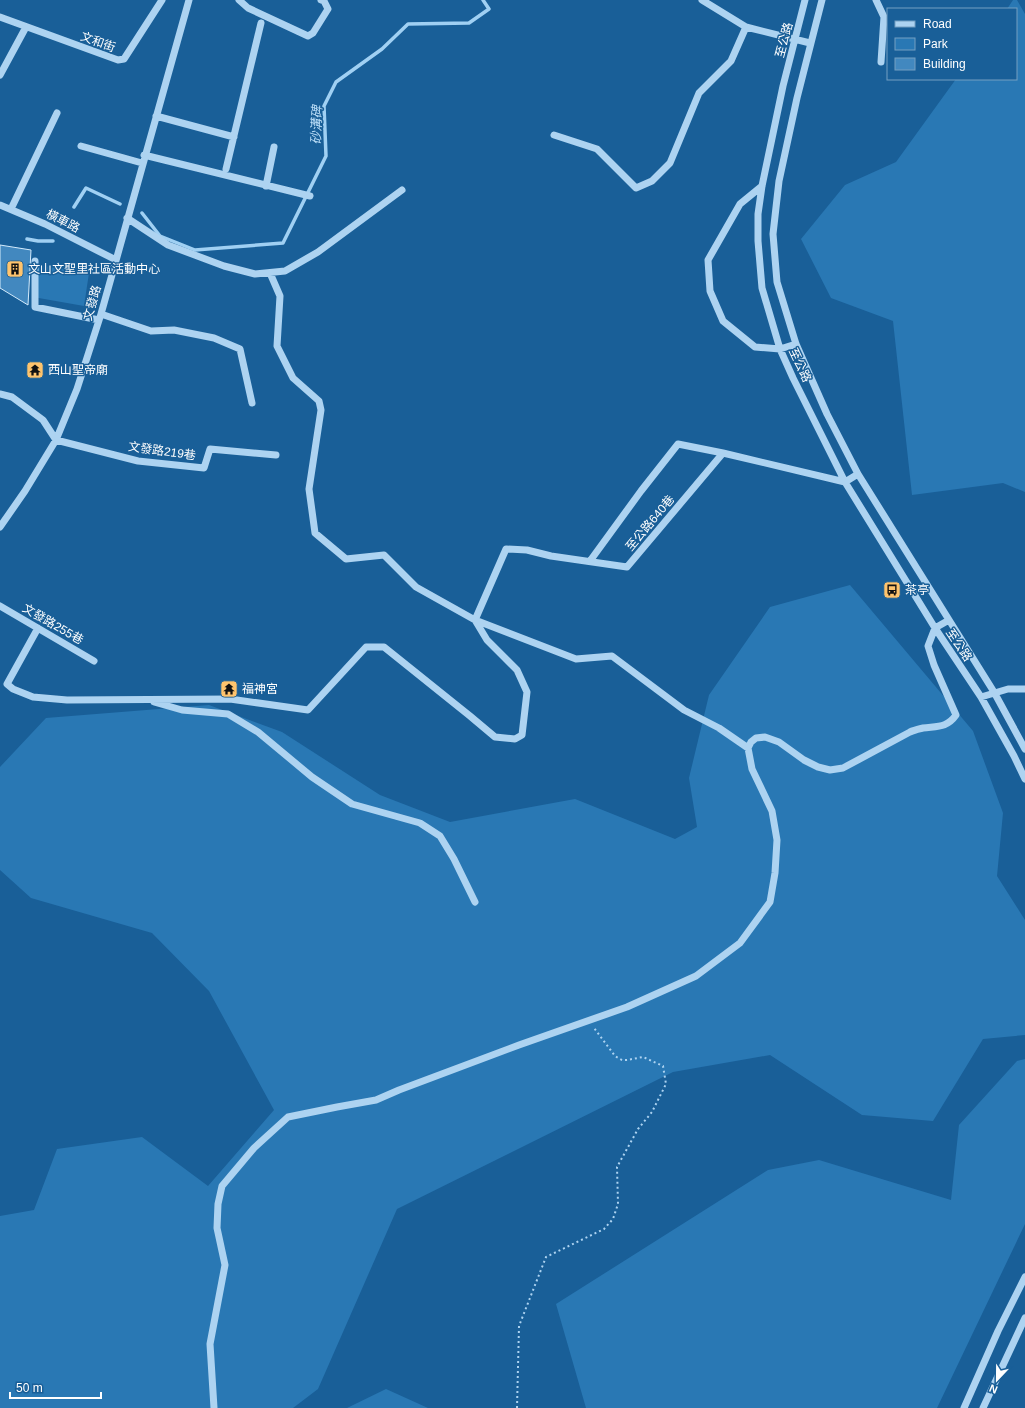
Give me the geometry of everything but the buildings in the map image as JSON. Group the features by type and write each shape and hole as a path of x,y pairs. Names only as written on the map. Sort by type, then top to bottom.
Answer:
{"street":[{"name":"文和街","path":"0,17 118,60 124,58 162,0"},
{"name":"文發路","path":"0,527 25,491 56,440 77,389 100,317 188,0"},
{"path":"239,0 248,8 308,36 313,33 328,9 324,1 321,0"},
{"path":"702,0 746,27 810,43"},
{"name":"至公路","path":"805,0 783,86 762,186 758,214 758,241 762,288 780,349 845,482 934,628 981,697 1025,779"},
{"name":"至公路","path":"822,0 810,43 779,181 773,234 777,282 796,344 827,414 858,474 994,692 1025,749"},
{"path":"876,0 884,17 881,62"},
{"path":"226,169 261,23"},
{"path":"0,76 26,27"},
{"path":"554,135 597,149 636,188 652,181 670,163 699,93 731,61 746,27"},
{"path":"11,209 57,113"},
{"path":"156,116 234,137"},
{"path":"81,146 142,163"},
{"path":"266,186 274,147"},
{"path":"144,155 310,196"},
{"path":"762,186 740,204 708,260 710,291 723,321 755,347 780,349 796,344"},
{"path":"127,218 168,245 230,268 255,274 270,273 285,271 318,252 402,190"},
{"name":"橫車路","path":"0,205 116,260"},
{"path":"36,261 35,307 100,317 151,331 174,330 214,338 240,349 252,403"},
{"path":"270,273 280,296 277,346 293,378 319,401 321,410 309,489 315,533 346,559 384,555 416,587 475,620 576,659 612,656 684,710 719,728 748,748"},
{"path":"0,394 12,398 43,420 56,440"},
{"name":"文發路219巷","path":"56,440 138,461 204,468 210,449 276,455"},
{"path":"590,561 678,444 723,453 845,482 858,474"},
{"name":"至公路640巷","path":"475,620 506,549 527,550 551,556 627,567 723,453"},
{"name":"文發路255巷","path":"0,606 94,661"},
{"path":"38,628 7,684 13,689 33,697 67,700 230,699 308,710 366,647 384,647 495,737 515,739 522,735 527,692 517,670 487,640 475,620"},
{"path":"214,1408 210,1344 225,1265 216,1228 218,1204 222,1186 254,1148 288,1117 376,1100 448,1071 627,1007 696,976 740,944 770,902 775,873 778,840 772,811 752,769 748,748 750,742 756,738 765,737 779,742 804,760 818,767 830,770 843,768 910,732 921,728 943,726 951,722 956,715 934,665 928,646 934,628 949,620"},
{"path":"981,697 1008,689 1025,689"},
{"path":"148,700 182,710 228,714 258,732 312,777 352,804 420,823 440,836 454,859 475,902"},
{"path":"964,1408 998,1331 1025,1277"},
{"path":"983,1408 1025,1318"}],"path":[{"path":"517,1408 519,1326 546,1257 604,1229 613,1219 618,1204 617,1167 638,1130 652,1112 666,1084 663,1066 643,1057 622,1060 615,1056 596,1033 590,1020"}],"green space":[{"path":"1013,0 1017,0 1025,14 1025,492 1003,483 912,495 893,321 831,298 801,239 845,185 896,162 955,80 1017,80 1017,8 1008,8"},
{"path":"37,265 89,273 84,306 33,297"},
{"path":"850,585 973,731 1003,813 997,876 1025,920 1025,1035 983,1039 933,1121 862,1115 770,1055 673,1072 397,1209 318,1389 293,1408 0,1408 0,1216 34,1210 57,1149 142,1137 208,1186 274,1110 209,991 152,933 31,898 0,870 0,767 46,718 209,705 282,732 380,795 450,822 575,799 675,839 697,827 689,778 709,695 770,607"},
{"path":"1025,1059 1025,1224 937,1408 586,1408 556,1304 768,1170 819,1160 951,1200 959,1125 1017,1061"},
{"path":"386,1389 428,1408 347,1408"}],"waterway":[{"name":"砂溝碑","path":"142,213 160,236 195,250 283,243 326,156 324,106 336,82 382,49 408,24 469,23 489,9 483,0"},
{"name":"砂溝碑","path":"74,207 86,188 120,204"},
{"name":"砂溝碑","path":"27,239 53,241"}],"place":[{"name":"文山文聖里社區活動中心","path":"15,269"},
{"name":"西山聖帝廟","path":"35,370"},
{"name":"茶亭","path":"892,590"},
{"name":"福神宮","path":"229,689"}]}
